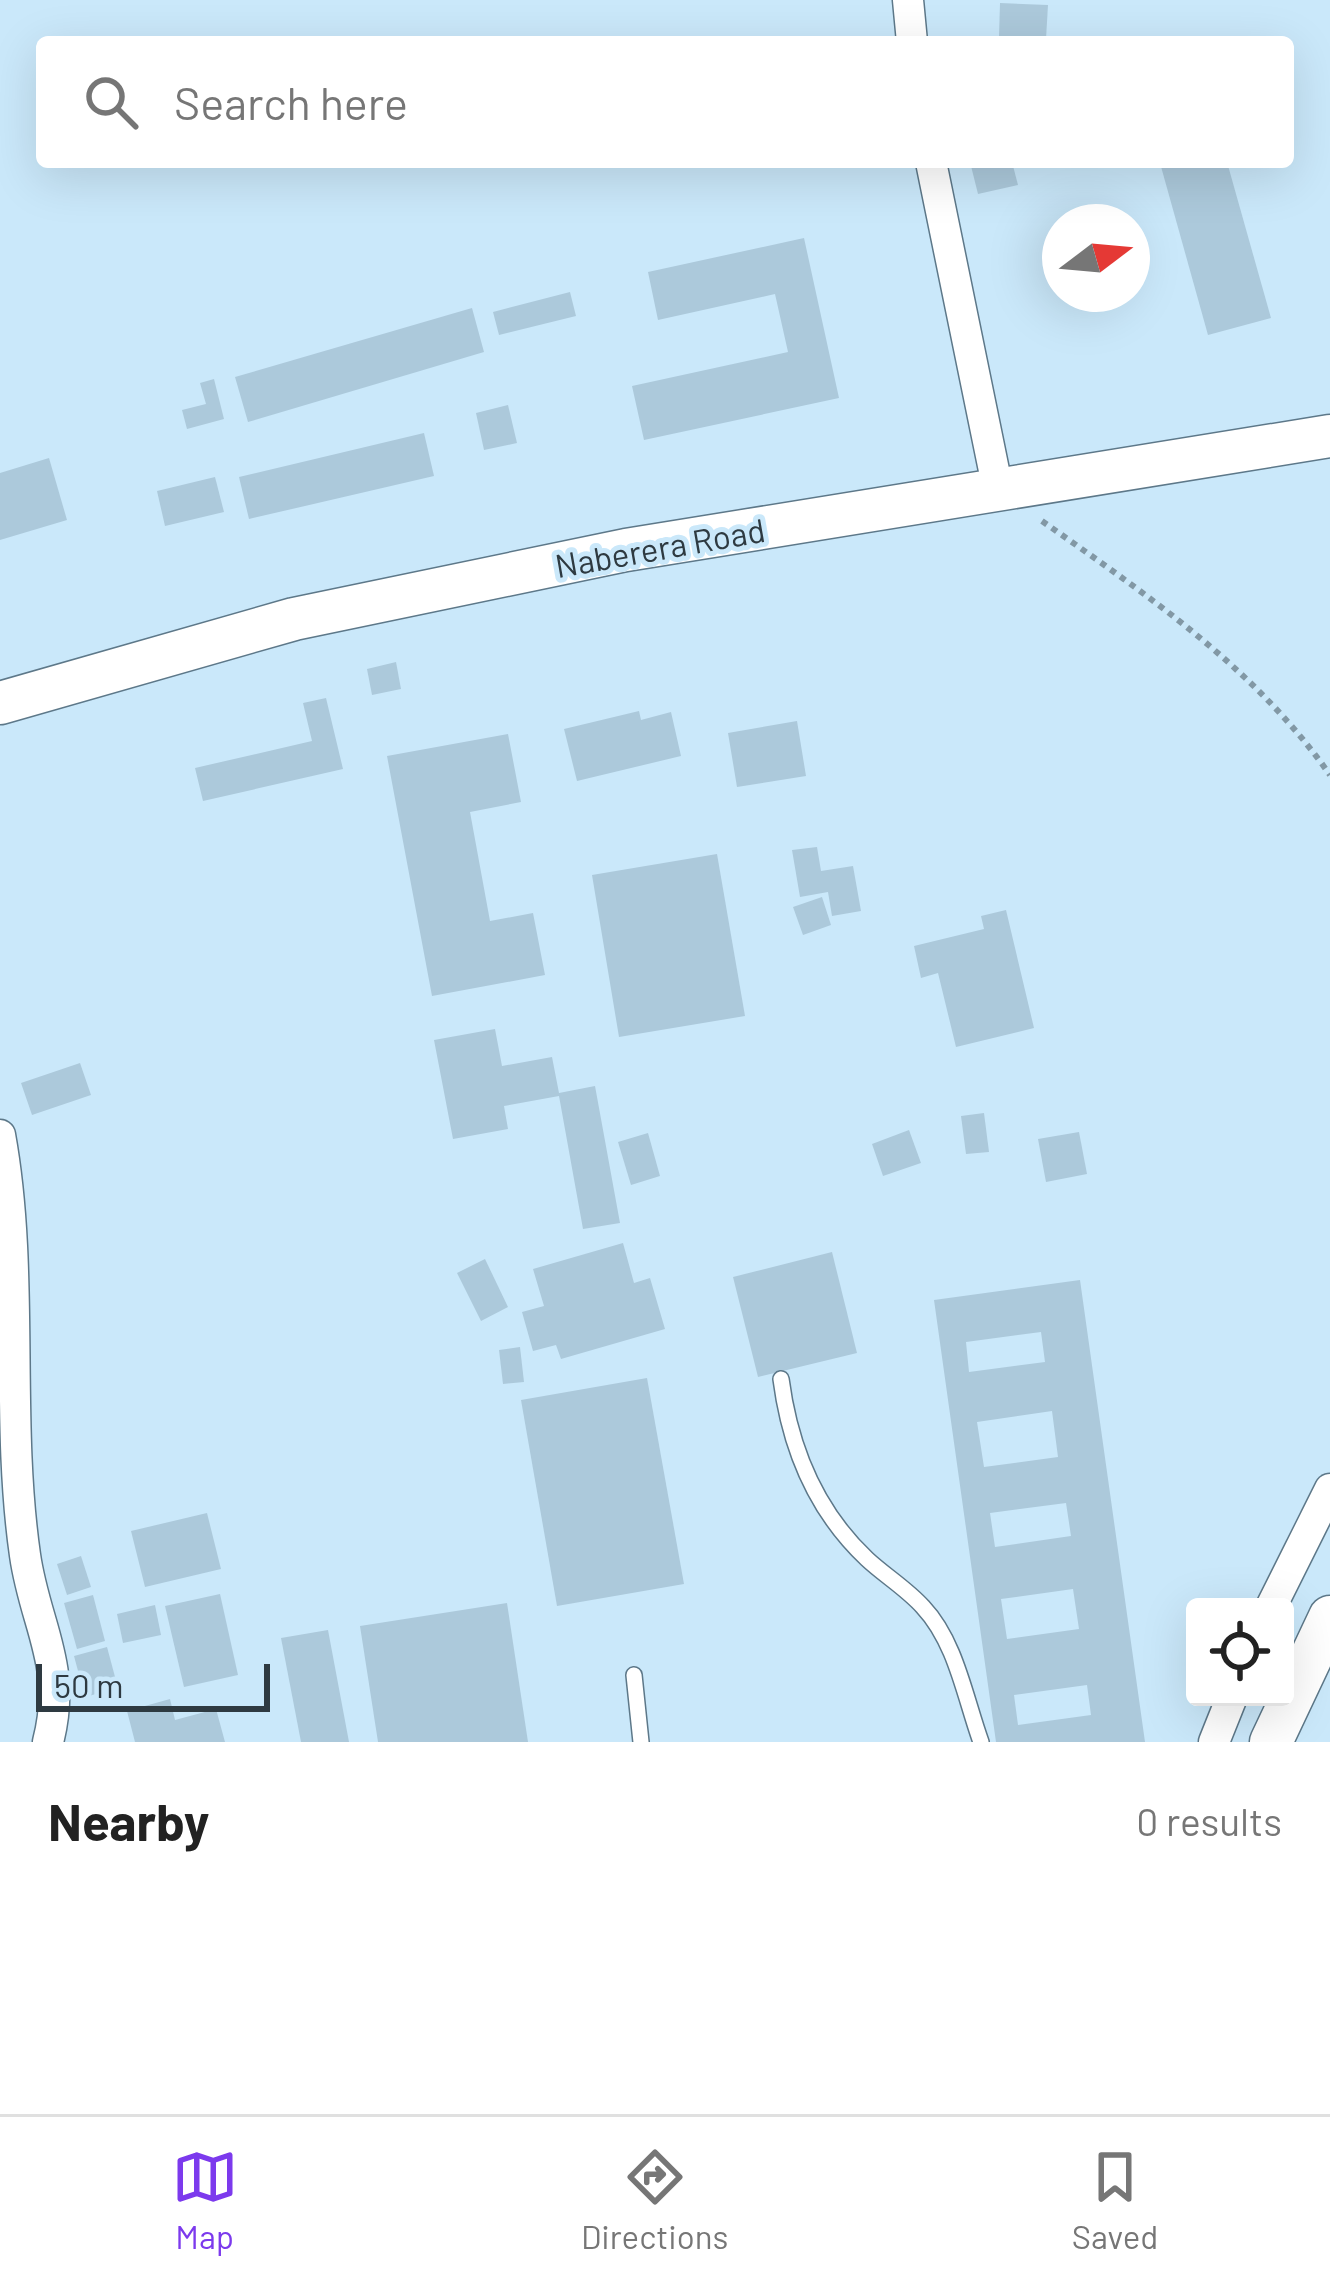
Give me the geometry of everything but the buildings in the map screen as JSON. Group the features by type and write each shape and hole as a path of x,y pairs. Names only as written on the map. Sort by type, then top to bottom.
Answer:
{"street":[{"path":"908,0 911,36"},
{"path":"932,168 998,490"},
{"name":"Naberera Road","path":"3,698 294,619 626,550 1330,436"},
{"path":"0,1135 10,1215 25,1556 56,1678 48,1742"},
{"path":"1276,1598 1330,1489"},
{"path":"1271,1742 1330,1617"},
{"path":"1214,1742 1228,1706"}],"lane":[{"path":"781,1379 784,1411 802,1472 863,1555 923,1606 940,1631 981,1742"},
{"path":"634,1675 641,1742"}],"path":[{"path":"998,490 1228,659 1330,775"}]}
